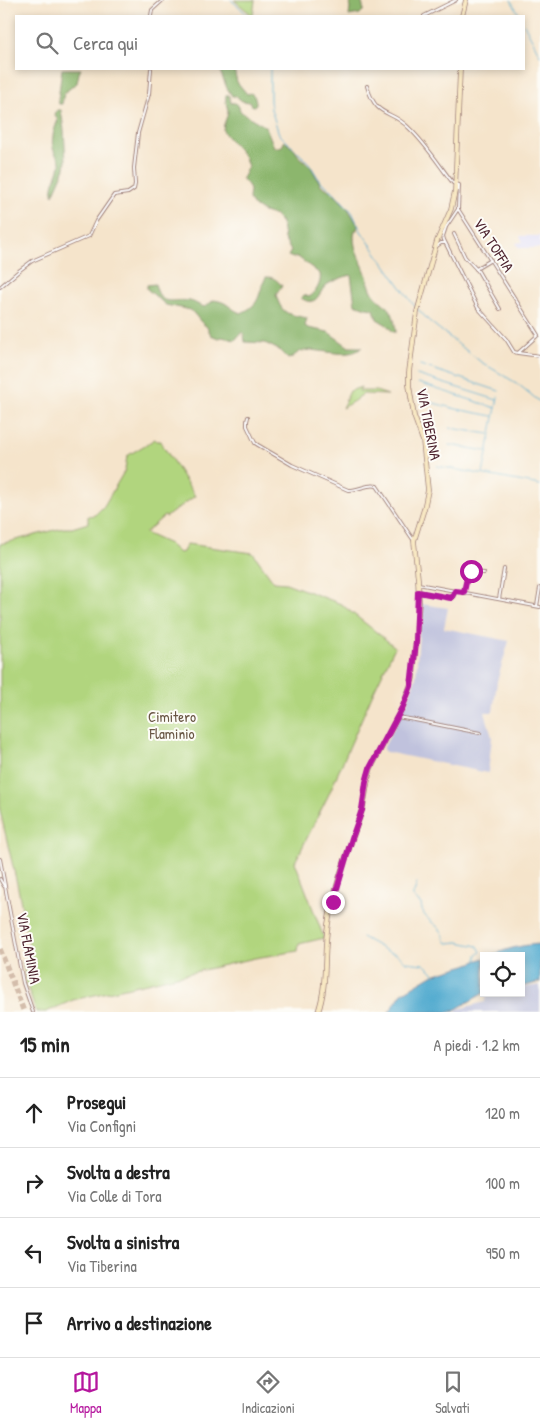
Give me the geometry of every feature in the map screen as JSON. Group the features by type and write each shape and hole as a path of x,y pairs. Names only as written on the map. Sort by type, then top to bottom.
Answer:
{"main road":[{"path":"462,15 466,0"},
{"name":"VIA TIBERINA","path":"318,1012 323,991 327,930 333,902 362,810 366,782 370,768 406,699 413,678 418,592 414,540 428,490 423,441 417,425 409,385 409,372 417,312 435,248 439,242 455,191 460,70"}],"street":[{"path":"151,15 152,10 163,0"},
{"path":"426,15 456,0"},
{"path":"0,287 32,261 89,236 96,221 114,195 134,189 138,133 148,94 151,70"},
{"path":"367,86 370,96 379,110 409,127 455,184 459,186 458,209 446,226 443,236 478,308 506,339 514,352 540,356"},
{"name":"VIA TOFFIA","path":"458,209 538,335 518,354"},
{"path":"454,234 465,257 476,269 500,309"},
{"path":"439,242 445,243"},
{"path":"476,269 490,260"},
{"path":"248,417 246,421 247,426 256,444 287,463 348,490 371,485 377,486 414,540"},
{"path":"499,599 504,569"},
{"path":"464,592 469,572 484,573"},
{"path":"418,584 538,607 540,588"},
{"path":"418,592 450,598 455,591"},
{"path":"397,717 480,733"},
{"path":"0,859 1,877"},
{"path":"0,868 1,863"},
{"name":"VIA FLAMINIA","path":"1,877 6,888 23,983 33,1012"}],"shaded area":[{"path":"520,236 540,236 540,248 519,248 516,243 523,242"},
{"path":"421,604 448,608 444,628 509,641 497,681 493,712 485,712 492,737 488,773 384,751 384,747 407,703 416,677"},
{"path":"540,985 540,1012 455,1012 458,1009 485,1002 487,997 525,997 525,987"}],"green space":[{"path":"234,0 255,0 252,15"},
{"path":"351,0 361,0 364,10 360,14 349,15"},
{"path":"62,70 80,70 77,83 64,93 62,104 59,104"},
{"path":"219,70 234,70 237,82 247,94 251,93 253,95 256,104 254,106 251,105 250,102 242,101 236,96 232,96"},
{"path":"226,95 229,95 231,103 237,104 241,112 266,127 274,147 280,147 284,141 294,149 311,167 321,185 331,191 347,207 358,225 357,230 355,230 354,241 370,288 375,296 392,313 396,332 393,332 387,325 377,319 374,309 355,304 351,275 328,284 314,300 307,301 301,298 304,295 309,297 314,293 319,284 320,274 298,257 288,256 291,251 284,239 282,223 276,216 254,206 249,199 250,190 242,179 248,166 243,155 223,130 228,111"},
{"path":"58,110 61,110 66,161 65,168 53,195 54,183 60,165 52,144 58,120 55,116"},
{"path":"266,277 275,279 282,286 276,295 283,310 290,314 307,318 305,326 308,328 328,332 349,347 362,347 350,353 302,351 288,359 279,350 265,343 245,342 242,332 235,340 218,338 211,335 207,327 191,310 166,305 147,289 147,285 155,284 157,292 164,300 190,301 205,307 214,300 223,302 241,313 248,310 256,302"},
{"path":"361,387 359,391 376,391 388,395 363,394 342,408 350,391"},
{"name":"Cimitero Flaminio","path":"155,439 160,441 195,496 166,517 164,516 145,533 169,544 179,553 183,552 187,544 253,553 274,582 286,583 341,604 395,647 328,796 295,862 324,938 299,944 298,951 255,958 73,1000 46,1012 36,1012 26,983 23,962 32,961 18,888 0,811 0,544 88,523 88,516 95,515 104,506 125,470 127,456"}],"water":[{"path":"540,944 540,982 525,986 525,952 501,952"},
{"path":"480,960 480,995 451,1012 389,1012 402,993 432,975"}],"waterway":[{"path":"231,0 247,15"},
{"path":"511,0 519,15"},
{"path":"525,26 540,55"},
{"path":"270,70 271,109 279,134 309,163 320,181 333,191 352,212 361,231 413,304 429,321 481,362 518,384 540,402"},
{"path":"420,365 499,391"},
{"path":"417,375 497,400"},
{"path":"418,383 496,408"},
{"path":"483,474 498,397"},
{"path":"430,402 493,416"},
{"path":"450,428 489,434"},
{"path":"449,445 486,451"},
{"path":"437,466 540,485"},
{"path":"414,893 417,883"},
{"path":"413,894 413,897 421,904 424,914 438,927 444,936"},
{"path":"362,937 387,951 397,954 406,962 423,964 434,974"},
{"path":"444,938 448,943 458,942 478,946 481,952 477,955 477,960"}],"tunnel":[{"path":"0,949 24,1012"}],"route":[{"path":"333,902 362,810 370,768 403,706 411,686 414,673 418,592 451,598 455,591 464,592 468,573 471,571"}]}
